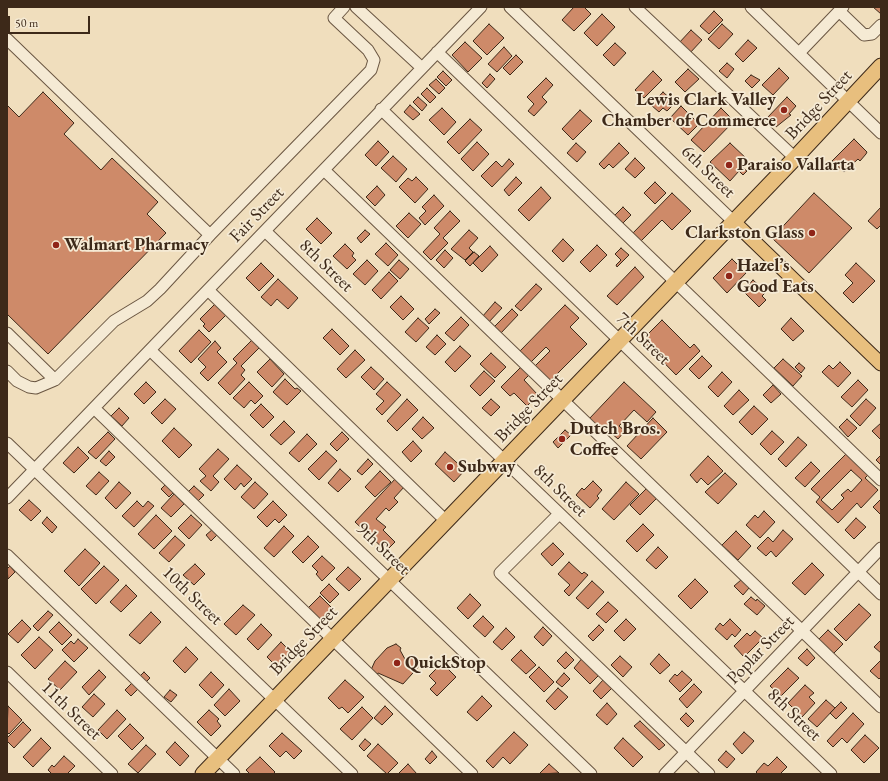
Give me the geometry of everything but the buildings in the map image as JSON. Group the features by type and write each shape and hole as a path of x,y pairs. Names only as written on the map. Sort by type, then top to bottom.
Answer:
{"highway":[{"name":"Bridge Street","path":"203,774 849,102 881,66"}],"main road":[{"name":"6th Street","path":"734,222 881,364"}],"street":[{"path":"7,371 17,381 29,387 36,388 55,380 114,321 147,301 155,294 210,235 371,70 374,60 368,50 334,18 344,7"},
{"path":"356,7 422,68"},
{"name":"Fair Street","path":"7,498 481,7"},
{"name":"6th Street","path":"510,7 734,222"},
{"path":"635,7 795,158"},
{"path":"751,7 881,133"},
{"path":"799,53 841,9 864,35 872,34 881,25"},
{"path":"7,39 210,235"},
{"path":"437,52 881,480"},
{"name":"7th Street","path":"381,110 881,594"},
{"path":"324,170 881,707"},
{"name":"8th Street","path":"265,231 831,774"},
{"path":"208,290 446,521"},
{"path":"7,333 55,380"},
{"name":"9th Street","path":"150,350 390,579 591,774"},
{"path":"94,408 472,774"},
{"name":"10th Street","path":"7,443 352,774"},
{"path":"559,514 500,573 709,774"},
{"name":"Poplar Street","path":"665,774 881,548"},
{"path":"7,555 234,774"},
{"name":"11th Street","path":"7,672 112,774"}],"place":[{"name":"Lewis Clark Valley Chamber of Commerce","path":"784,110"},
{"name":"Paraiso Vallarta","path":"729,165"},
{"name":"Clarkston Glass","path":"812,233"},
{"name":"Walmart Pharmacy","path":"56,245"},
{"name":"Hazel’s Good Eats","path":"729,276"},
{"name":"Dutch Bros. Coffee","path":"562,439"},
{"name":"Subway","path":"450,467"},
{"name":"QuickStop","path":"397,663"}]}
